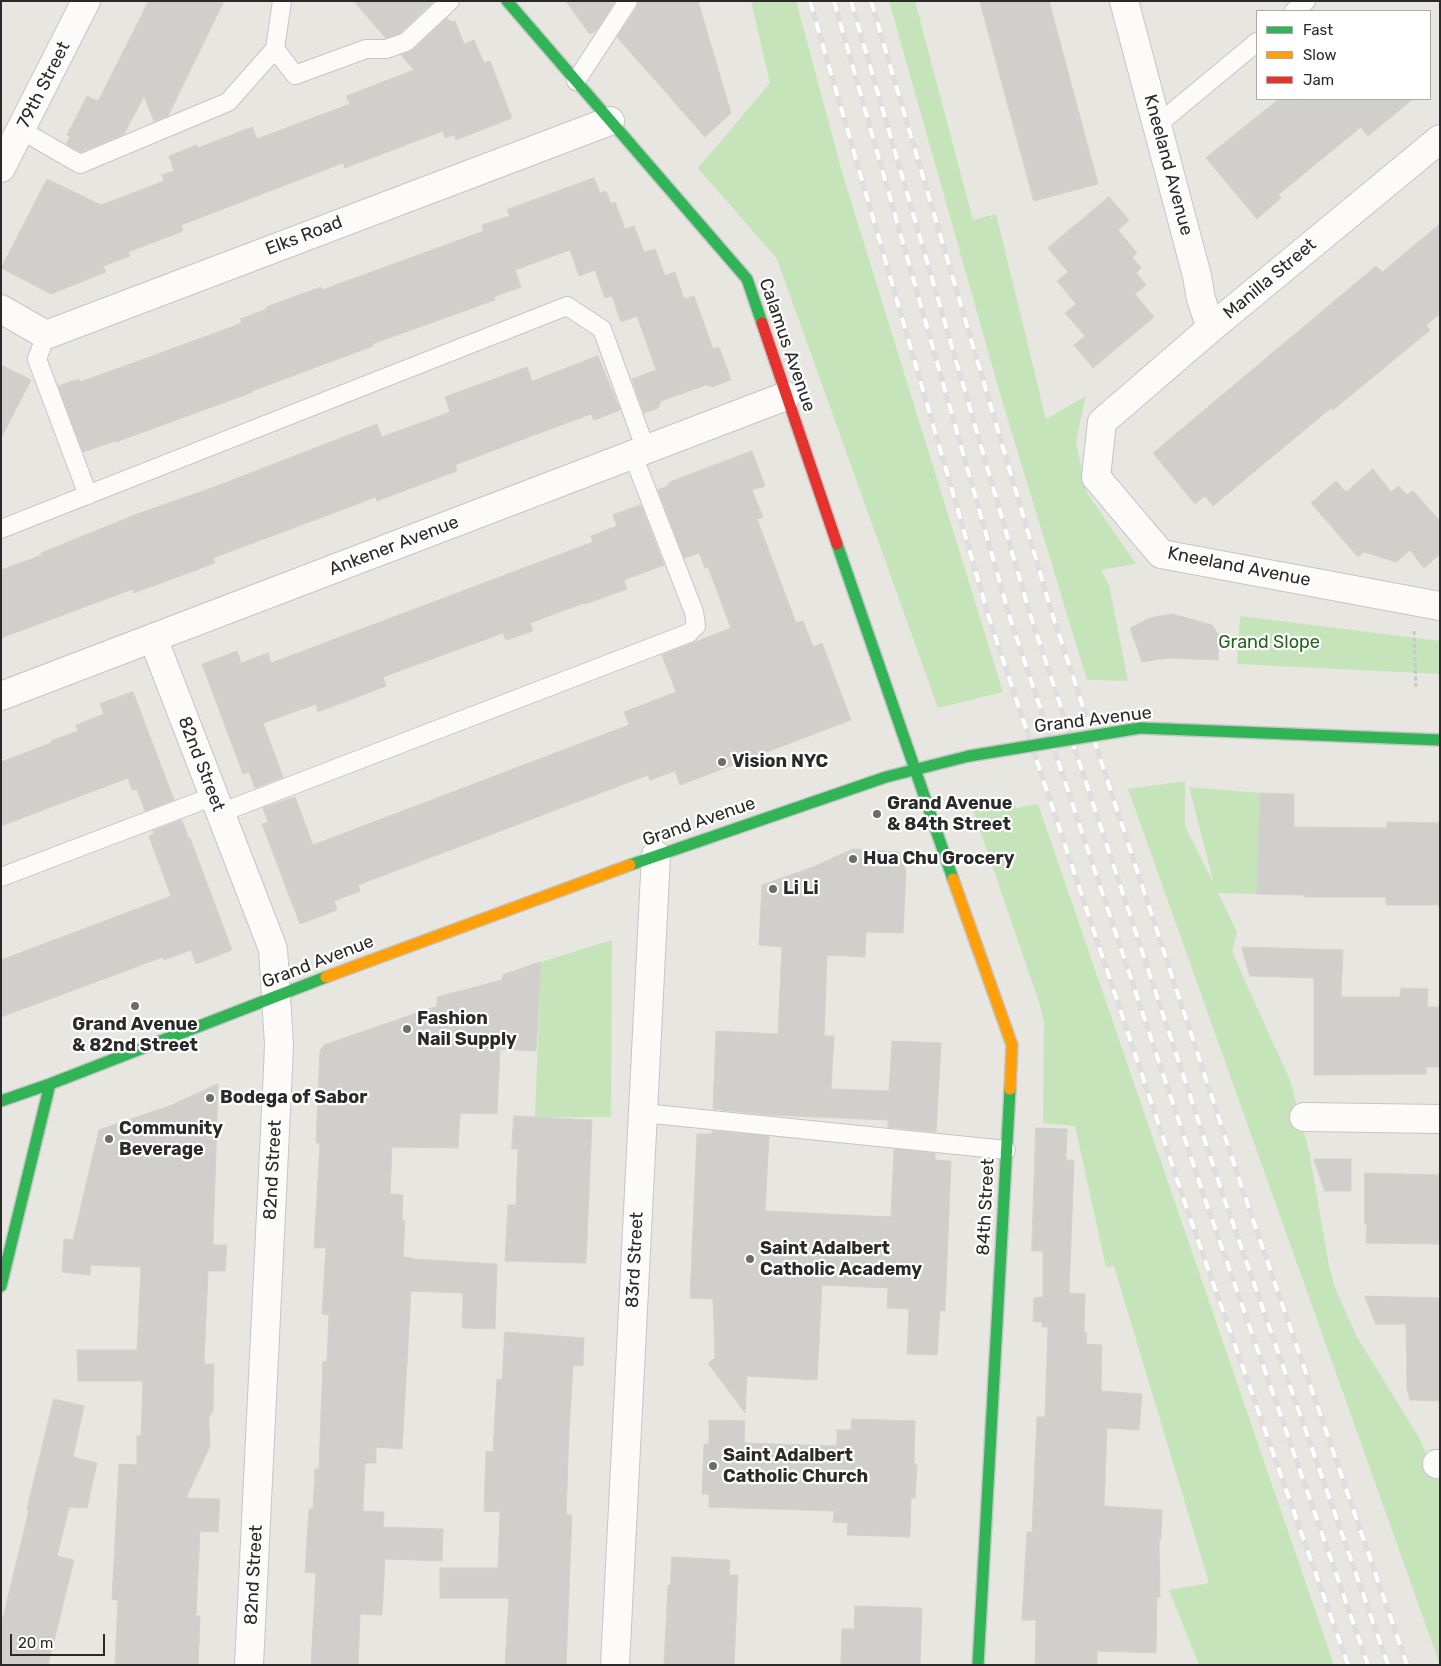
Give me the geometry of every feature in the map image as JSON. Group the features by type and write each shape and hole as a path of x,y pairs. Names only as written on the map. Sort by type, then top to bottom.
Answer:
{"street":[{"name":"79th Street","path":"2,166 86,1"},
{"name":"Calamus Avenue","path":"507,1 747,279 914,769"},
{"name":"Kneeland Avenue","path":"1124,1 1201,298 1211,328"},
{"name":"Elks Road","path":"46,334 610,121"},
{"name":"Manilla Street","path":"1102,422 1211,328 1440,139"},
{"path":"1,309 46,334"},
{"name":"Ankener Avenue","path":"1,696 786,396"},
{"name":"Kneeland Avenue","path":"1102,422 1096,476 1161,554 1440,606"},
{"name":"82nd Street","path":"153,638 272,950 279,1044 249,1665"},
{"name":"Grand Avenue","path":"1,1100 50,1084 276,996 656,855 914,769 969,756 1140,728 1440,740"},
{"name":"84th Street","path":"914,769 1012,1045 978,1665"},
{"name":"83rd Street","path":"615,1665 656,855"},
{"path":"1,1286 50,1084"},
{"path":"1304,1117 1440,1119"}],"lane":[{"path":"21,130 80,164 228,102 275,49 282,1"},
{"path":"275,49 295,75 366,49 386,49 406,42 450,1"},
{"path":"576,81 628,1"},
{"path":"1295,10 1306,1"},
{"path":"1157,125 1256,43"},
{"path":"1,529 567,306 602,329 640,452 694,612 696,626 689,633 217,805 1,877"},
{"path":"46,334 37,359 88,495"},
{"path":"643,1113 1006,1150"}],"path":[{"path":"1414,631 1416,688"}],"green space":[{"path":"751,1 796,1 844,179 1003,692 938,708 777,259 698,168 770,83"},
{"path":"889,1 915,1 973,220 996,214 1046,419 1086,396 1076,441 1086,491 1136,564 1101,570 1109,585 1128,681 1087,680 1001,397"},
{"name":"Grand Slope","path":"1240,616 1440,641 1440,674 1237,664"},
{"path":"1185,781 1185,826 1214,884 1189,787 1260,793 1257,894 1218,893 1237,932 1232,952 1290,1080 1309,1151 1329,1266 1335,1288 1357,1337 1418,1436 1440,1484 1440,1665 1128,789"},
{"path":"1014,802 1016,808 1038,804 1334,1665 1199,1665 1169,1590 1209,1583 1114,1266 1106,1267 1075,1126 1043,1123 1044,1023 1039,1002 972,807"},
{"path":"612,940 611,1117 535,1117 541,962"}],"building":[{"path":"149,1 224,1 168,116 154,121 144,96 124,134 81,152 66,144 70,136 67,135 87,96 98,101"},
{"path":"354,1 433,2 400,33 386,38"},
{"path":"566,1 615,1 597,30 590,34"},
{"path":"639,1 698,1 731,113 705,137 617,37"},
{"path":"980,1 1049,1 1098,184 1034,201"},
{"path":"447,18 451,22 455,21 464,44 474,40 484,63 490,61 512,118 456,140 454,135 445,138 443,131 345,168 343,163 181,225 183,231 128,252 130,256 103,266 106,272 51,294 1,268 47,179 101,205 164,181 162,175 174,171 169,156 197,145 198,148 252,127 257,139 350,104 346,96 414,70 401,55 413,50"},
{"path":"1278,100 1412,100 1368,136 1361,127 1278,195 1281,198 1257,219 1206,158"},
{"path":"594,178 600,193 606,191 611,204 615,202 625,229 634,226 644,252 655,249 665,276 675,272 684,299 694,296 713,349 719,347 731,380 712,387 706,385 661,401 658,408 644,413 632,379 656,370 637,316 621,322 612,296 605,298 595,270 579,276 570,250 515,270 521,287 494,297 495,300 372,344 373,346 253,392 116,442 83,452 58,386 79,379 80,382 133,363 242,323 240,319 267,309 266,307 321,287 322,290 484,231 482,225 510,216 507,210"},
{"path":"1109,197 1129,220 1118,230 1137,253 1132,257 1141,268 1136,273 1146,285 1135,294 1154,317 1093,368 1074,345 1085,336 1065,313 1076,304 1057,281 1068,272 1048,248"},
{"path":"1440,224 1440,314 1426,325 1430,330 1333,410 1331,408 1213,506 1205,496 1195,504 1153,453 1376,266 1382,272"},
{"path":"598,356 620,410 594,420 591,414 455,465 457,471 377,501 376,497 213,558 215,563 134,593 133,589 1,638 1,570 42,555 41,553 137,514 217,486 377,424 382,437 450,412 445,397 527,367 532,381"},
{"path":"1,365 31,380 1,438"},
{"path":"752,451 765,486 752,490 763,517 757,519 796,623 803,621 813,647 822,643 851,720 680,785 675,771 650,780 648,775 358,885 360,891 334,901 337,910 300,924 262,824 268,822 263,808 295,797 313,845 629,725 624,712 676,692 662,655 731,628 708,567 705,568 699,553 684,558 658,490 669,485 668,483"},
{"path":"1373,469 1391,492 1399,486 1407,495 1413,491 1440,521 1440,554 1424,568 1410,550 1396,562 1364,552 1358,557 1311,503 1336,481 1346,492"},
{"path":"641,505 664,565 624,580 627,589 530,623 533,631 506,640 503,633 383,677 386,686 318,712 316,704 263,723 283,777 255,788 249,772 243,774 202,664 237,651 241,663 268,653 271,663 593,542 591,536 617,526 613,515"},
{"path":"1172,614 1212,625 1219,635 1218,660 1168,658 1142,662 1130,628 1150,618"},
{"path":"133,692 174,800 145,811 137,789 132,790 128,778 1,826 1,762 78,731 76,725 104,714 100,704"},
{"path":"1260,793 1294,794 1294,827 1387,828 1387,822 1440,823 1440,905 1386,905 1386,897 1305,897 1305,895 1257,894"},
{"path":"182,820 232,950 196,964 191,950 164,960 163,957 1,1017 1,960 171,896 149,836 154,834 153,831"},
{"path":"853,849 898,852 906,870 903,933 866,932 865,957 827,955 824,1036 834,1036 831,1089 889,1091 892,1041 941,1043 936,1132 888,1127 888,1120 770,1115 713,1109 716,1031 778,1034 782,947 759,945 762,885 813,867"},
{"path":"1242,947 1343,950 1341,997 1400,997 1401,988 1428,989 1427,1007 1440,1007 1440,1067 1426,1067 1426,1074 1314,1075 1314,978 1250,976"},
{"path":"541,962 536,1051 500,1049 497,1114 460,1113 458,1148 392,1147 390,1194 403,1195 402,1220 405,1221 403,1257 497,1264 495,1329 462,1328 463,1293 411,1291 402,1449 376,1447 376,1463 365,1463 363,1511 384,1512 383,1527 443,1529 442,1561 385,1559 382,1615 360,1614 358,1665 311,1665 316,1573 305,1572 309,1509 313,1509 315,1469 319,1469 323,1361 327,1362 329,1315 322,1314 326,1248 314,1248 320,1143 316,1143 320,1051 324,1045 437,1006 437,997 502,980 503,975"},
{"path":"218,1084 213,1245 227,1245 225,1271 208,1271 204,1364 214,1364 213,1411 209,1417 210,1446 186,1498 220,1499 218,1532 200,1531 196,1616 200,1616 198,1665 115,1665 118,1600 112,1600 119,1464 137,1465 137,1436 141,1436 143,1381 78,1381 77,1350 137,1350 141,1267 91,1265 90,1275 62,1272 64,1239 73,1240 99,1130 172,1105"},
{"path":"514,1116 592,1120 586,1263 505,1261 508,1205 516,1205 518,1149 512,1149"},
{"path":"1036,1128 1067,1129 1066,1160 1074,1160 1069,1293 1085,1294 1084,1333 1087,1333 1086,1344 1102,1345 1101,1391 1142,1394 1139,1430 1107,1428 1104,1506 1162,1510 1161,1539 1159,1538 1160,1597 1157,1597 1156,1653 1097,1651 1097,1665 1035,1665 1036,1620 1022,1620 1027,1532 1032,1532 1037,1417 1045,1417 1048,1327 1042,1327 1042,1322 1033,1322 1034,1298 1043,1297 1043,1251 1032,1251"},
{"path":"712,1131 769,1136 765,1211 891,1217 894,1149 935,1153 935,1160 951,1161 945,1311 940,1310 937,1355 907,1354 909,1309 887,1308 888,1288 822,1285 817,1380 747,1376 745,1413 708,1363 715,1358 713,1299 690,1298 697,1134 712,1134"},
{"path":"1314,1159 1351,1159 1351,1191 1325,1191"},
{"path":"1365,1173 1440,1175 1440,1244 1366,1243"},
{"path":"1365,1296 1440,1298 1440,1401 1410,1400 1407,1388 1406,1324 1376,1324"},
{"path":"505,1332 584,1338 583,1366 573,1365 569,1431 566,1515 572,1515 566,1665 505,1665 509,1598 440,1598 440,1568 498,1568 500,1512 484,1511 486,1451 493,1452 497,1379 502,1380"},
{"path":"54,1399 84,1406 73,1457 97,1463 87,1508 69,1507 57,1556 74,1560 48,1665 1,1665 1,1626"},
{"path":"852,1419 915,1421 914,1464 917,1464 915,1498 911,1498 910,1537 847,1535 848,1523 833,1522 834,1511 709,1507 709,1494 702,1494 704,1444 709,1444 709,1420 745,1421 744,1443 837,1446 837,1430 851,1430"},
{"path":"672,1557 730,1560 729,1575 738,1575 734,1665 664,1665 668,1585 670,1586"},
{"path":"855,1606 922,1608 920,1665 841,1664 842,1629 854,1629"}],"railway":[{"path":"810,1 990,621 1188,1212 1348,1665"},
{"path":"834,1 1010,618 1207,1205 1368,1665"},
{"path":"851,1 1030,614 1224,1198 1388,1665"},
{"path":"871,1 1051,610 1243,1191 1407,1665"}],"traffic: fast":[{"path":"507,1 747,279 762,323"},
{"path":"837,544 953,879"},
{"path":"1140,728 1440,740"},
{"path":"969,756 1140,728"},
{"path":"630,865 886,777 969,756"},
{"path":"1,1101 50,1084 326,977"},
{"path":"1,1286 50,1084"},
{"path":"978,1665 1010,1089"}],"traffic: slow":[{"path":"326,977 630,865"},
{"path":"953,879 1012,1045 1010,1089"}],"traffic: jam":[{"path":"762,323 837,544"}],"place":[{"name":"Vision NYC","path":"722,762"},
{"name":"Grand Avenue & 84th Street","path":"877,814"},
{"name":"Hua Chu Grocery","path":"853,859"},
{"name":"Li Li","path":"773,889"},
{"name":"Grand Avenue & 82nd Street","path":"135,1006"},
{"name":"Fashion Nail Supply","path":"407,1029"},
{"name":"Bodega of Sabor","path":"210,1098"},
{"name":"Community Beverage","path":"109,1139"},
{"name":"Saint Adalbert Catholic Academy","path":"750,1259"},
{"name":"Saint Adalbert Catholic Church","path":"713,1466"}]}
